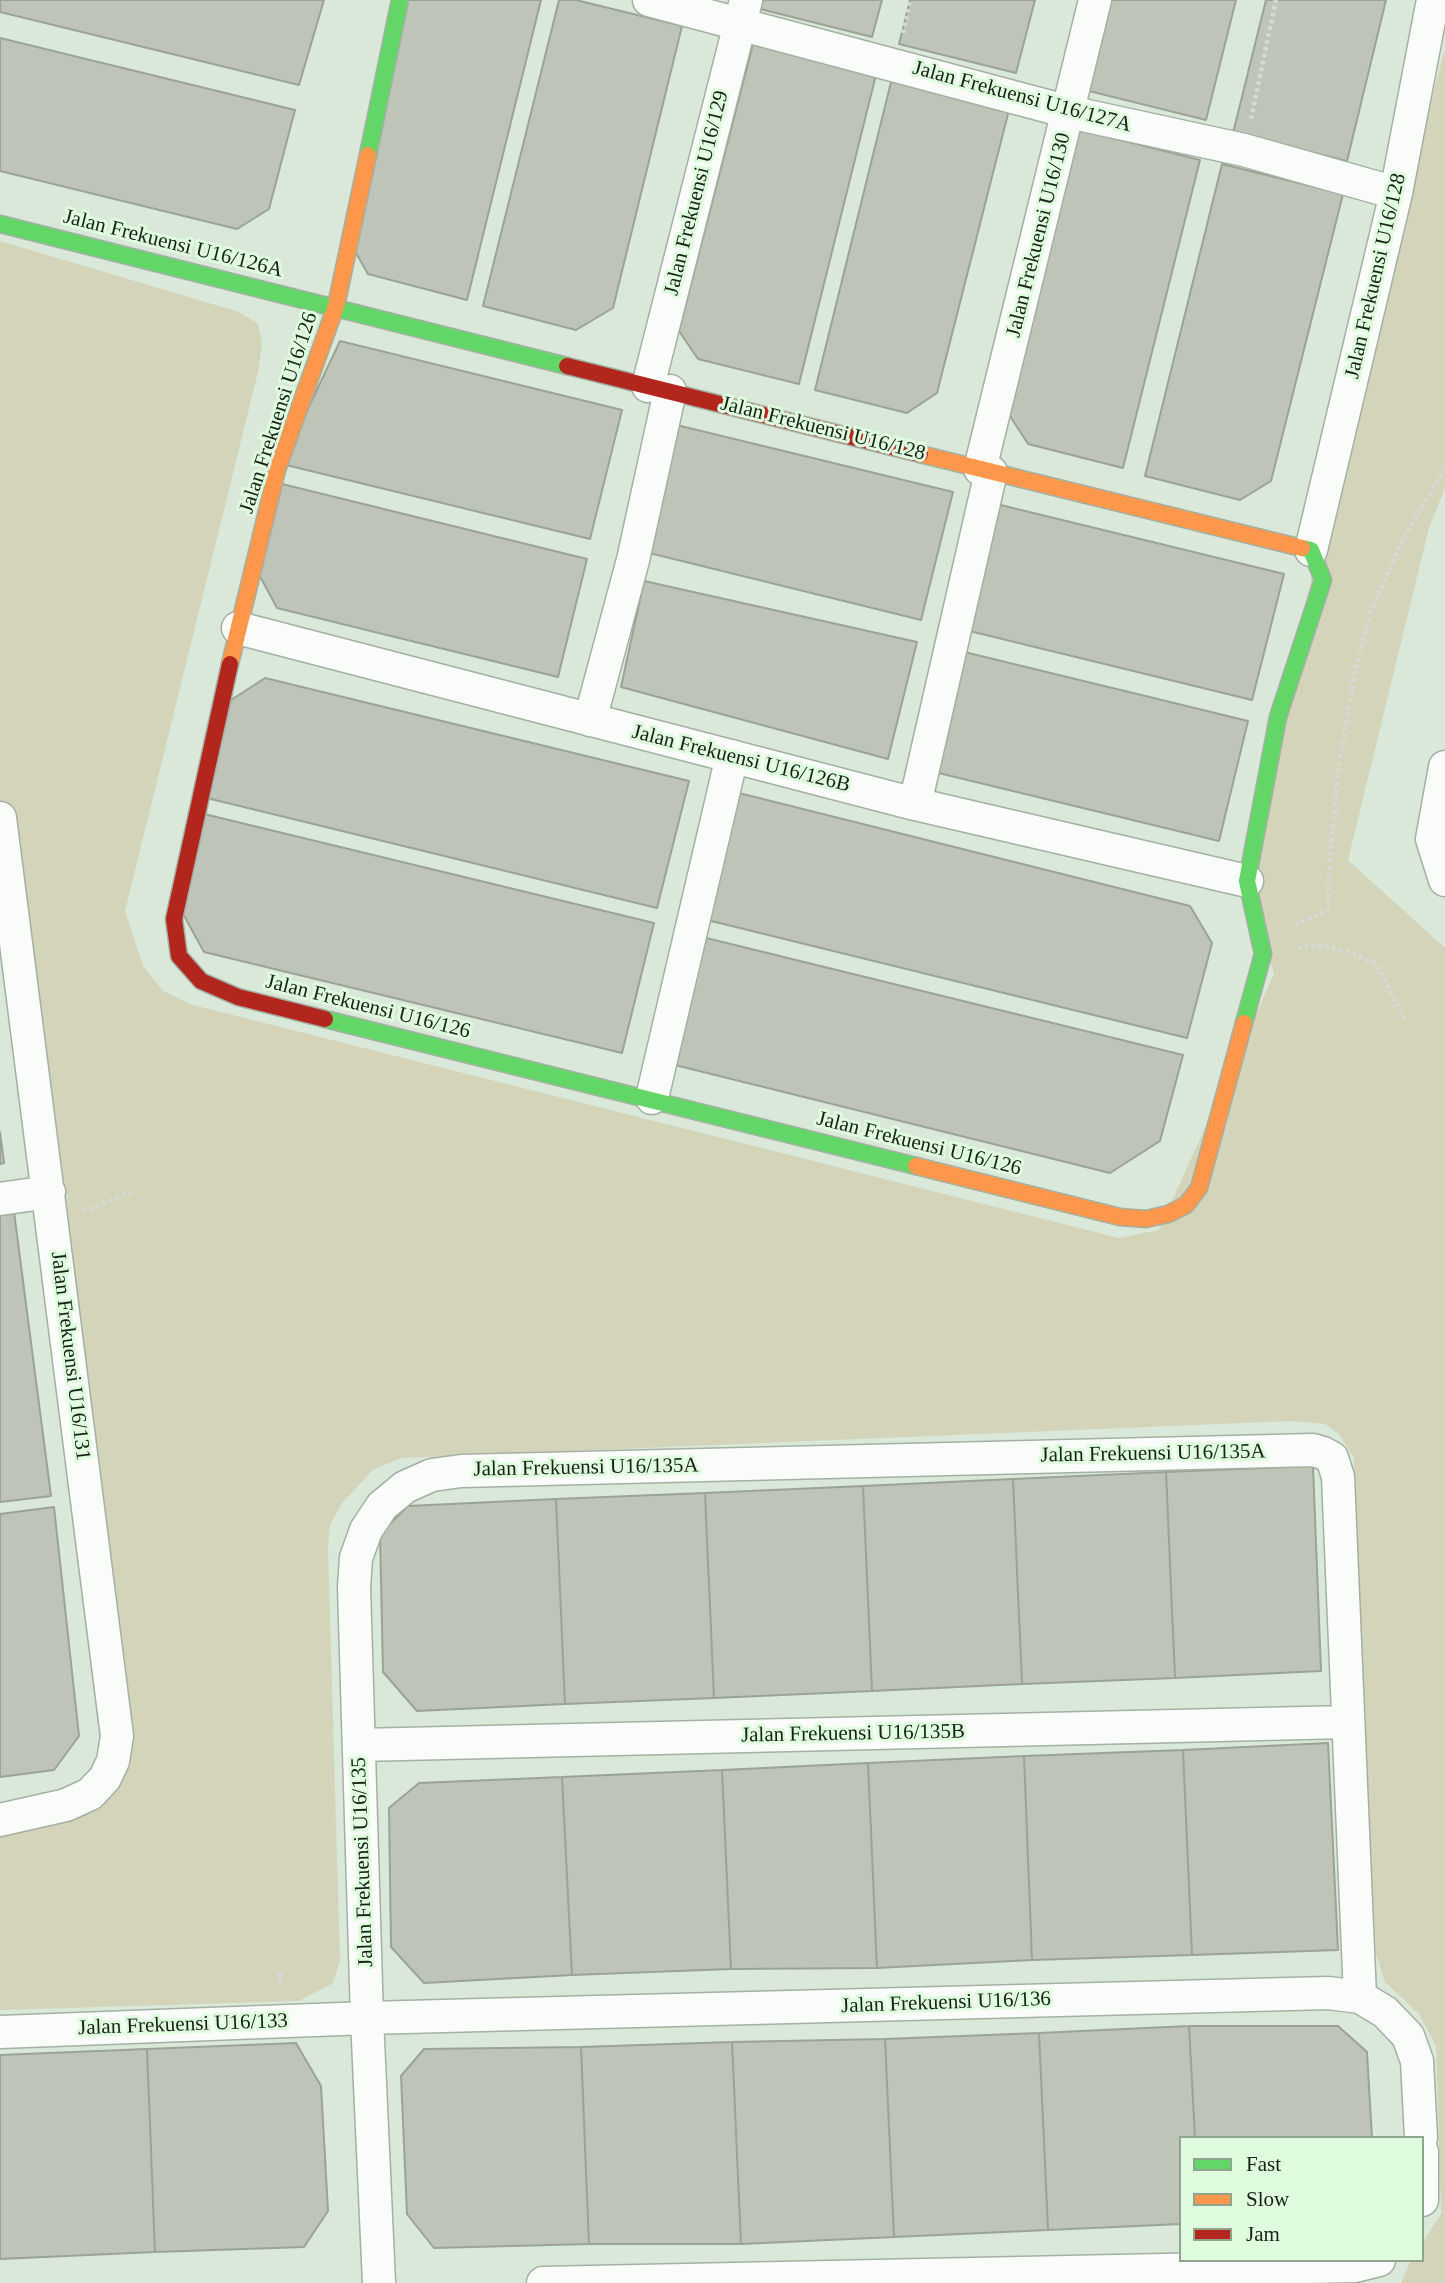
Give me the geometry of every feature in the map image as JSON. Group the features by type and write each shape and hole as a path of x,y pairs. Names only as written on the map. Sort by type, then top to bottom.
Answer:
{"street":[{"name":"Jalan Frekuensi U16/126","path":"400,0 336,306 277,470 237,628 174,919 179,956 188,970 201,981 237,997 652,1098 1120,1217 1146,1219 1168,1214 1186,1205 1199,1188 1263,954 1247,881"},
{"name":"Jalan Frekuensi U16/127A","path":"649,0 743,12 1069,112 1244,150 1396,193"},
{"name":"Jalan Frekuensi U16/130","path":"915,804 986,470 1095,0"},
{"name":"Jalan Frekuensi U16/128","path":"336,306 1311,550 1396,193 1433,0"},
{"name":"Jalan Frekuensi U16/129","path":"590,720 633,560 659,388 743,12"},
{"name":"Jalan Frekuensi U16/126A","path":"0,224 336,306"},
{"path":"1247,881 1278,717 1323,580 1311,550"},
{"name":"Jalan Frekuensi U16/126B","path":"237,628 915,804 1247,881"},
{"path":"652,1098 732,756"},
{"path":"1445,767 1432,839 1445,880"},
{"name":"Jalan Frekuensi U16/131","path":"0,818 117,1736 113,1761 105,1778 90,1794 66,1805 0,1819"},
{"path":"0,1199 49,1192"},
{"name":"Jalan Frekuensi U16/135A","path":"432,1475 461,1471 1313,1450 1332,1458 1338,1477 1360,1997"},
{"name":"Jalan Frekuensi U16/135","path":"379,2283 367,2018 356,1558 366,1530 382,1506 405,1488 432,1475"},
{"name":"Jalan Frekuensi U16/135B","path":"359,1745 1348,1722"},
{"name":"Jalan Frekuensi U16/136","path":"367,2018 1328,1993 1360,1997 1385,2012 1408,2036 1417,2061 1421,2136"},
{"name":"Jalan Frekuensi U16/133","path":"0,2032 367,2018"},
{"path":"543,2283 1328,2267 1378,2269"}],"path":[{"path":"1244,150 1276,0"},
{"path":"1261,936 1311,920 1328,910 1339,762 1366,628 1403,539 1445,468"},
{"path":"1263,954 1314,946 1349,951 1376,964 1406,1022"},
{"path":"53,1223 134,1191"}],"green space":[{"path":"1445,48 1445,488 1429,528 1348,860 1445,948 1445,2283 1401,2283 1410,2262 1424,2262 1424,2240 1441,2214 1436,2046 1419,2014 1385,1982 1376,1954 1359,1633 1354,1458 1339,1434 1325,1424 1292,1421 402,1458 374,1469 342,1503 330,1525 328,1548 340,1961 333,1983 299,2001 0,2010 0,1827 55,1817 114,1745 0,820 0,241 239,312 258,324 262,345 258,372 125,911 143,966 163,991 193,1005 1119,1238 1159,1230 1274,974 1245,881 1328,502"}],"building":[{"path":"0,0 324,0 299,85 0,12"},
{"path":"407,0 541,0 467,300 368,274 348,239"},
{"path":"559,0 576,0 682,26 613,308 576,330 483,306"},
{"path":"758,0 882,0 872,37 756,8"},
{"path":"910,0 1035,0 1016,73 899,44"},
{"path":"1106,0 1236,0 1206,120 1085,90"},
{"path":"1266,0 1386,0 1347,161 1233,133"},
{"path":"0,38 295,110 269,209 237,229 0,171"},
{"path":"753,44 876,75 799,384 698,359 679,331"},
{"path":"892,78 1010,106 937,393 907,413 815,390"},
{"path":"1077,129 1200,160 1123,468 1028,444 1008,413"},
{"path":"1222,164 1343,194 1271,481 1240,500 1145,476"},
{"path":"340,341 622,410 590,539 282,464"},
{"path":"660,421 953,492 921,620 629,548"},
{"path":"278,483 587,559 558,677 277,608 255,567"},
{"path":"984,501 1284,574 1252,700 953,627"},
{"path":"644,581 917,642 888,759 621,687"},
{"path":"948,648 1248,721 1219,841 918,768"},
{"path":"265,678 689,781 657,908 207,798 231,700"},
{"path":"727,790 1190,906 1212,943 1187,1038 695,917"},
{"path":"200,813 654,923 622,1053 204,952 177,903"},
{"path":"690,934 1183,1055 1160,1141 1110,1173 659,1061"},
{"path":"0,1132 4,1163 0,1164"},
{"path":"14,1212 51,1496 0,1502 0,1214"},
{"path":"1313,1466 1321,1671 1175,1678 1166,1472"},
{"path":"1166,1472 1175,1678 1022,1684 1013,1479"},
{"path":"1013,1479 1022,1684 872,1691 863,1486"},
{"path":"863,1486 872,1691 714,1698 705,1493"},
{"path":"705,1493 714,1698 565,1704 556,1499"},
{"path":"556,1499 565,1704 417,1711 383,1672 380,1534 408,1506"},
{"path":"54,1507 79,1736 54,1770 0,1777 0,1514"},
{"path":"1328,1743 1338,1950 1192,1955 1183,1750"},
{"path":"1183,1750 1192,1955 1032,1960 1024,1756"},
{"path":"1024,1756 1032,1960 877,1968 868,1763"},
{"path":"868,1763 877,1968 731,1969 722,1770"},
{"path":"722,1770 731,1969 572,1975 562,1777"},
{"path":"562,1777 572,1975 424,1983 391,1947 389,1808 419,1783"},
{"path":"1189,2026 1338,2026 1367,2052 1372,2136 1195,2136"},
{"path":"1189,2026 1195,2136 1179,2136 1179,2224 1048,2230 1039,2033"},
{"path":"1039,2033 1048,2230 894,2237 885,2039"},
{"path":"885,2039 894,2237 741,2244 732,2042"},
{"path":"732,2042 741,2244 589,2244 581,2047"},
{"path":"296,2043 321,2086 328,2211 304,2247 155,2252 147,2049"},
{"path":"581,2047 589,2244 434,2248 407,2214 401,2076 424,2049"},
{"path":"147,2049 155,2252 0,2259 0,2055"}],"traffic: fast":[{"path":"368,155 400,0"},
{"path":"0,224 567,366"},
{"path":"1244,1023 1263,954 1247,881 1278,717 1323,580 1311,550 1302,548"},
{"path":"325,1019 916,1166"}],"traffic: slow":[{"path":"230,664 277,470 336,306 368,155"},
{"path":"920,454 1302,548"},
{"path":"916,1166 1120,1217 1146,1219 1168,1214 1186,1205 1199,1188 1244,1023"}],"traffic: jam":[{"path":"567,366 920,454"},
{"path":"230,664 174,919 179,956 201,981 238,997 325,1019"}]}
